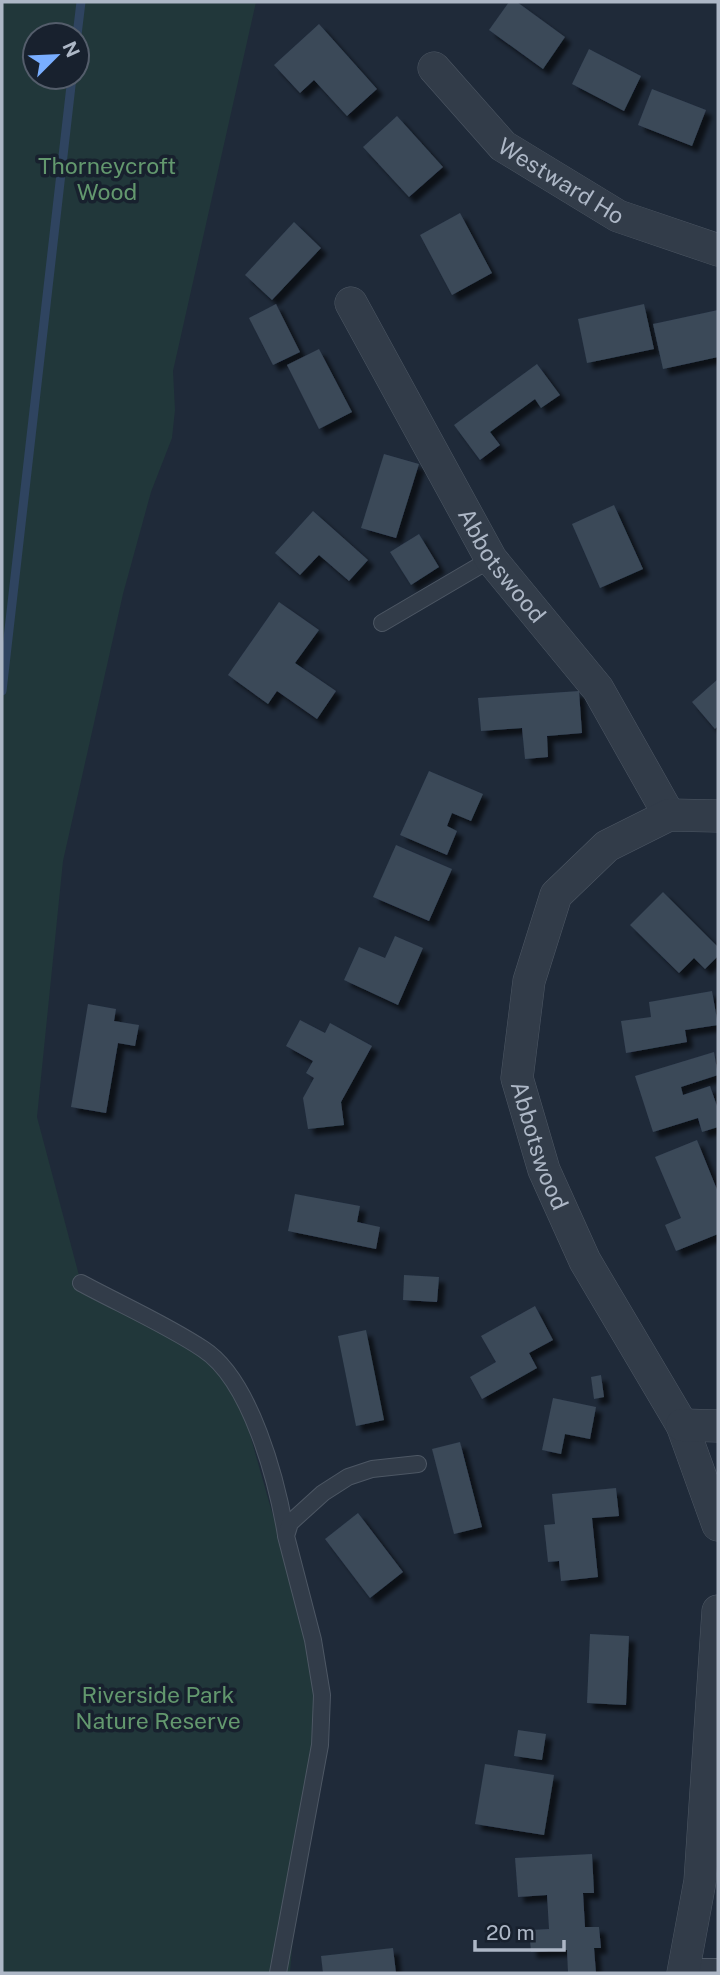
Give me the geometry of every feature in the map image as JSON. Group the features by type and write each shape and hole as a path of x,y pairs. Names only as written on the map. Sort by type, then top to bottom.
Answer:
{"street":[{"name":"Westward Ho","path":"434,68 503,146 618,216 718,250"},
{"name":"Abbotswood","path":"351,303 491,559 598,689 669,815"},
{"name":"Abbotswood","path":"718,816 669,815 607,846 556,895 530,981 517,1078 544,1170 584,1261 682,1425 718,1525"},
{"path":"682,1425 718,1426"},
{"path":"684,1970 700,1881 718,1611"}],"lane":[{"path":"382,623 491,559"},
{"path":"80,1283 204,1349 232,1377 242,1395 280,1501 286,1536 313,1640 322,1695 320,1745 278,1973"},
{"path":"286,1536 290,1524 323,1493 348,1477 372,1469 418,1464"},
{"path":"684,1970 718,1967"}],"green space":[{"path":"2,2 256,2 173,371 175,410 172,438 151,492 123,594 63,861 37,1117 81,1283 186,1331 230,1388 247,1424 306,1632 313,1671 315,1715 310,1774 303,1811 290,1973 2,1973"}],"building":[{"path":"509,2 517,2 565,37 543,69 489,30"},
{"path":"319,24 377,89 347,116 314,80 300,93 274,65"},
{"path":"589,49 641,76 624,111 572,84"},
{"path":"652,89 706,110 692,146 638,125"},
{"path":"397,116 443,167 409,197 363,147"},
{"path":"460,213 492,273 452,295 420,235"},
{"path":"294,222 321,248 272,300 245,275"},
{"path":"276,304 300,352 273,365 249,318"},
{"path":"644,304 654,349 587,363 578,319"},
{"path":"718,310 718,357 663,369 653,324"},
{"path":"319,349 352,412 319,429 287,365"},
{"path":"537,364 560,395 541,408 535,399 490,432 500,445 480,460 454,425"},
{"path":"384,454 419,464 396,538 361,528"},
{"path":"614,505 643,569 600,588 572,524"},
{"path":"313,511 368,560 349,581 319,555 300,575 275,553"},
{"path":"419,534 439,567 411,585 390,552"},
{"path":"279,602 319,630 295,663 336,691 317,719 277,691 268,704 228,675"},
{"path":"718,679 718,726 715,729 692,702"},
{"path":"579,691 582,733 547,736 548,757 525,759 522,728 481,731 478,698"},
{"path":"429,771 483,794 471,821 452,813 447,826 457,831 447,855 400,835"},
{"path":"396,845 452,869 429,921 373,897"},
{"path":"663,892 718,947 718,956 705,969 694,958 679,973 630,925"},
{"path":"395,936 423,948 398,1005 344,980 359,947 385,958"},
{"path":"712,991 718,1025 685,1030 687,1042 626,1053 621,1021 651,1017 649,1002"},
{"path":"88,1004 116,1009 114,1021 139,1025 135,1046 118,1043 106,1113 71,1107"},
{"path":"300,1020 325,1033 330,1023 372,1046 341,1102 344,1125 308,1129 303,1098 314,1078 306,1073 313,1061 286,1046"},
{"path":"714,1052 718,1075 681,1087 683,1095 710,1086 718,1109 718,1127 702,1132 698,1118 653,1132 635,1076"},
{"path":"697,1140 718,1192 718,1234 676,1251 665,1225 681,1218 655,1157"},
{"path":"295,1194 360,1206 357,1222 380,1227 376,1249 288,1231"},
{"path":"404,1275 439,1277 437,1302 403,1300"},
{"path":"535,1306 553,1340 529,1353 537,1368 482,1399 470,1377 496,1362 481,1336"},
{"path":"366,1330 384,1420 356,1426 338,1336"},
{"path":"601,1375 604,1397 594,1399 591,1377"},
{"path":"553,1398 596,1407 590,1439 565,1434 561,1454 542,1450"},
{"path":"460,1442 482,1527 454,1534 432,1449"},
{"path":"616,1488 619,1516 592,1518 598,1577 561,1581 559,1561 548,1562 544,1525 555,1524 552,1494"},
{"path":"358,1513 403,1572 370,1598 325,1539"},
{"path":"590,1634 629,1636 626,1705 587,1703"},
{"path":"518,1730 546,1734 542,1760 514,1756"},
{"path":"485,1764 554,1775 544,1835 475,1824"},
{"path":"592,1854 594,1893 583,1893 585,1927 599,1927 601,1948 594,1948 596,1973 568,1973 567,1950 531,1952 529,1930 549,1929 547,1895 518,1897 515,1858"},
{"path":"393,1948 396,1973 323,1973 321,1956"}],"waterway":[{"path":"79,21 81,2"},
{"path":"2,691 70,91"}],"park label":[{"name":"Thorneycroft Wood","path":"107,179"},
{"name":"Riverside Park Nature Reserve","path":"158,1708"}]}
